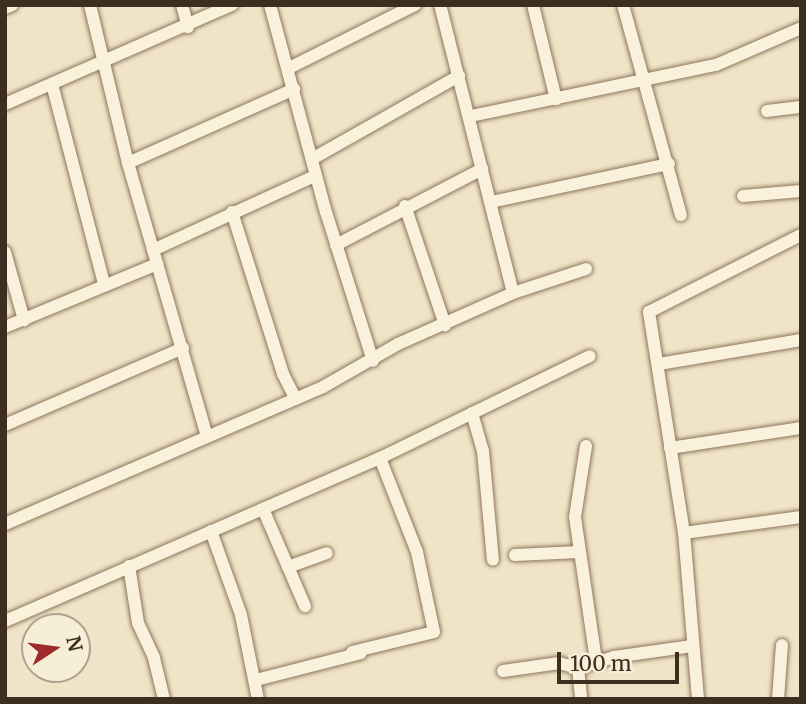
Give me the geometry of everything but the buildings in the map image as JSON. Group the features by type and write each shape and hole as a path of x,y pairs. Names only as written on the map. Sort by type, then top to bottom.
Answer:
{"street":[{"path":"5,8 12,5"},
{"path":"90,5 106,62 128,163 206,434"},
{"path":"182,5 188,27"},
{"path":"5,104 188,27 232,5"},
{"path":"270,5 316,176 373,361"},
{"path":"289,68 415,5"},
{"path":"440,5 471,117 513,293"},
{"path":"533,5 556,99"},
{"path":"623,5 681,215"},
{"path":"471,117 646,81 731,60 801,28"},
{"path":"312,159 459,76"},
{"path":"52,85 104,284"},
{"path":"128,163 294,89"},
{"path":"766,111 801,107"},
{"path":"491,202 669,164"},
{"path":"337,245 405,206 482,169"},
{"path":"153,250 316,176"},
{"path":"743,196 801,191"},
{"path":"405,206 445,325"},
{"path":"232,212 283,374 296,398"},
{"path":"698,699 684,533 649,312 800,236 801,246"},
{"path":"5,252 24,320"},
{"path":"5,327 157,264"},
{"path":"5,524 206,434 296,398 373,361 398,344 513,293 586,269"},
{"path":"659,364 801,340"},
{"path":"5,425 183,348"},
{"path":"5,621 380,458 590,356"},
{"path":"472,413 483,451 493,560"},
{"path":"670,448 801,428"},
{"path":"586,446 575,517 596,662"},
{"path":"352,652 434,632 417,552 380,458"},
{"path":"263,509 304,606"},
{"path":"684,533 801,517"},
{"path":"211,531 241,615 258,699"},
{"path":"514,555 579,552"},
{"path":"288,567 327,553"},
{"path":"129,566 138,623 154,658 164,699"},
{"path":"778,699 782,645"},
{"path":"503,671 559,663 578,668 596,662 692,646"},
{"path":"256,681 367,652"},
{"path":"578,668 581,699"}]}
